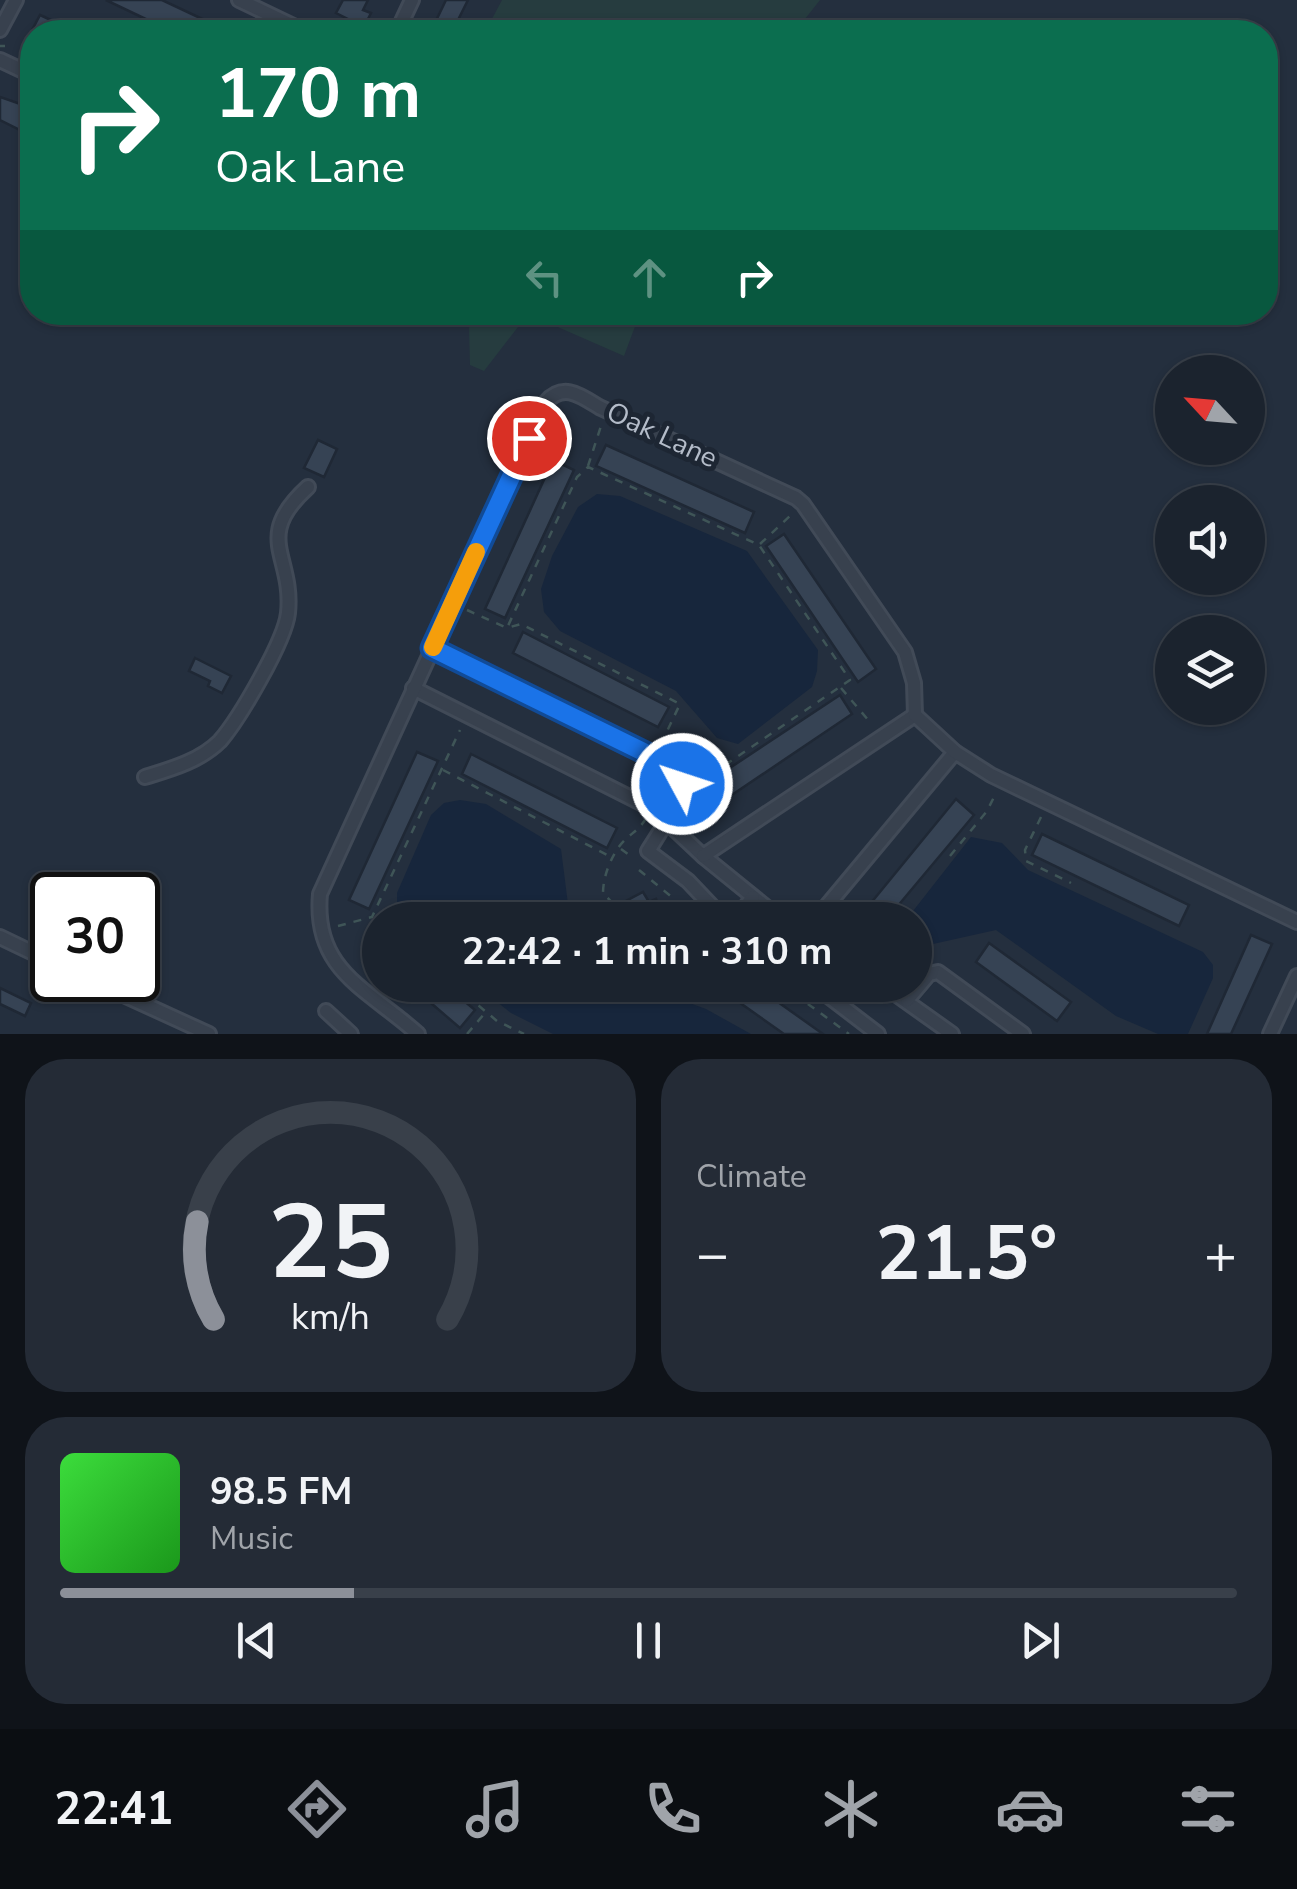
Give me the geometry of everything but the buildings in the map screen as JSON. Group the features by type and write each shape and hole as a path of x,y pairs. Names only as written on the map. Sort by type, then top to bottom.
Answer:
{"street":[{"path":"0,30 16,0"},
{"path":"239,0 281,20"},
{"name":"Oak Lane","path":"408,1031 333,961 321,936 320,894 545,403 559,392 576,392 803,504 905,652 914,683 915,715"},
{"path":"145,777 196,758 219,741 264,669 288,616 278,529 286,506 308,487"},
{"path":"432,648 672,766 681,776 682,784 648,851 688,881 708,902"},
{"path":"413,688 652,809 759,902"},
{"path":"703,856 915,715 955,752 991,775 1297,922"},
{"path":"830,902 955,752"},
{"path":"749,902 753,897"},
{"path":"0,937 30,951"},
{"path":"932,973 938,972 1023,1034"},
{"path":"1270,1034 1297,976"},
{"path":"139,1002 209,1034"},
{"path":"836,1002 878,1034"},
{"path":"910,1002 952,1034"},
{"path":"326,1011 352,1034"}],"path":[{"path":"507,628 578,476 588,467 601,426"},
{"path":"588,467 759,546 850,680 706,778 676,752"},
{"path":"759,546 790,516"},
{"path":"467,610 507,628 522,624 680,704 660,744"},
{"path":"840,686 868,721"},
{"path":"379,902 460,730"},
{"path":"441,769 614,858"},
{"path":"653,802 665,773"},
{"path":"950,856 987,811 995,795"},
{"path":"611,902 602,893 614,858 648,814"},
{"path":"1041,817 1025,850 1026,861 1071,883"},
{"path":"619,847 632,857"},
{"path":"639,870 675,902"},
{"path":"338,926 362,919"},
{"path":"474,1002 497,1021 524,1034"},
{"path":"805,1002 849,1034"},
{"path":"467,1034 486,1012"}],"green space":[{"path":"502,0 820,0 805,19 792,20 491,20"},
{"path":"520,325 484,371 470,365 469,326"},
{"path":"553,325 636,325 624,356"}],"water":[{"path":"597,494 620,496 747,551 818,650 812,687 738,744 717,738 676,691 560,631 544,612 541,589 552,556 578,507"},
{"path":"460,800 486,804 561,849 568,902 397,902 397,893 431,815 444,803"},
{"path":"971,837 1002,843 1028,870 1203,952 1213,965 1213,978 1188,1034 1158,1034 1116,1016 996,930 932,944 932,902 920,902"},
{"path":"497,1002 687,1002 751,1034 553,1034"}],"slow traffic":[{"path":"433,647 476,552"}],"route":[{"path":"529,438 432,648 672,766 681,776 682,784"}]}
